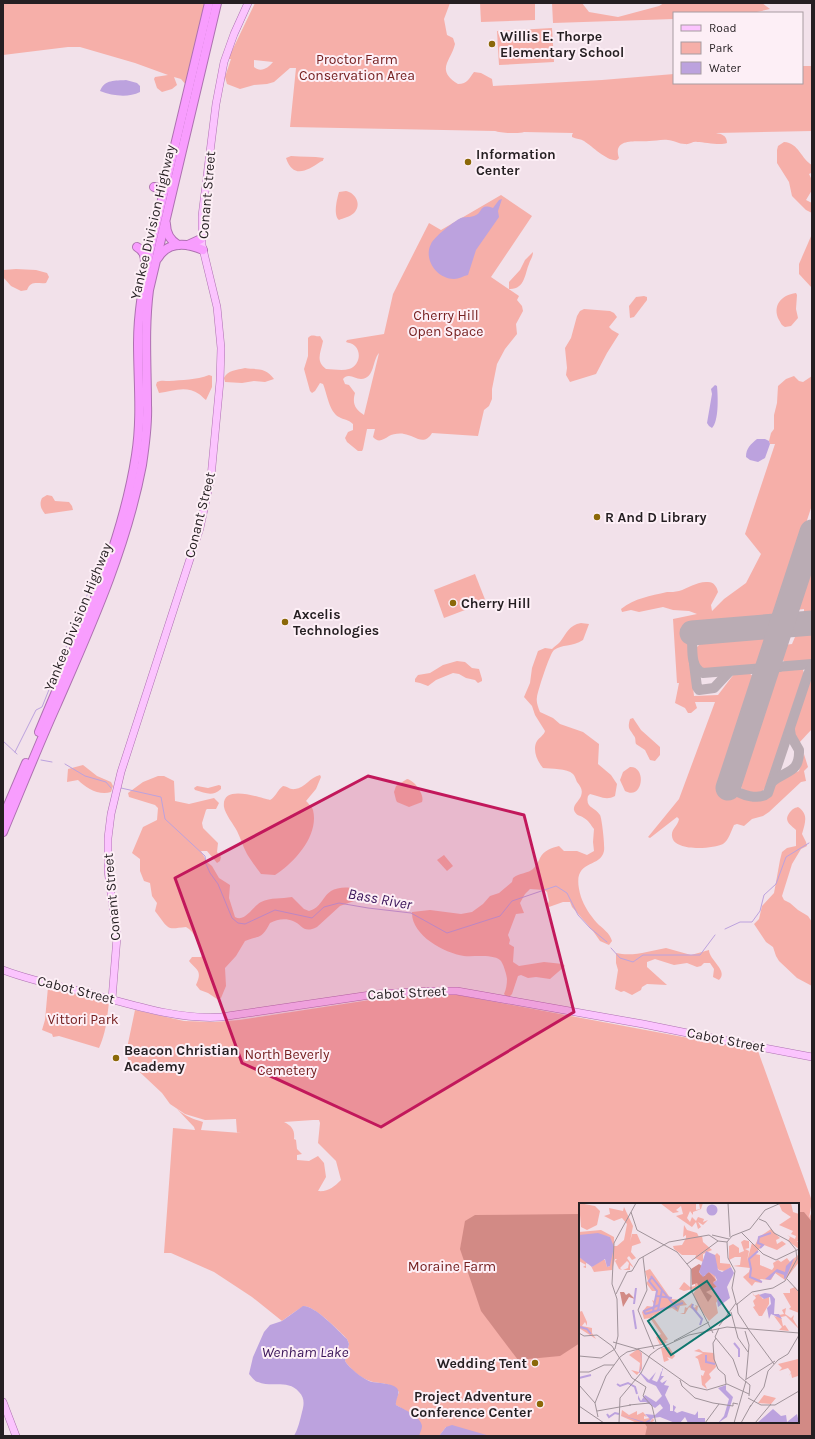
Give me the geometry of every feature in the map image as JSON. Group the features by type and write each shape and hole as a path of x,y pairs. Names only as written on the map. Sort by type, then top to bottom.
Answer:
{"highway":[{"name":"Yankee Division Highway","path":"3,817 100,586 114,547 125,507 135,462 139,429 140,402 138,336 145,276 209,3"},
{"name":"Yankee Division Highway","path":"3,832 46,728 102,600 128,526 146,438 147,405 145,332 148,303 155,264 217,3"},
{"path":"154,186 165,189"},
{"path":"166,219 168,235 172,241 178,245"},
{"path":"145,276 144,254 137,247 148,243 156,226"},
{"path":"188,245 202,239"},
{"path":"155,264 165,248 178,245 188,245 203,250"}],"main road":[{"name":"Conant Street","path":"112,999 117,937 108,871 108,841 111,814 120,772 200,528 211,477 221,371 221,348 217,307 203,250 202,239 204,203 221,75 227,50 248,3"},
{"name":"Cabot Street","path":"3,970 55,985 182,1015 209,1017 222,1017 378,994 422,991 452,991 562,1011 612,1018 812,1057"},
{"path":"3,1402 16,1436"}],"highlighted area":[{"path":"368,776 524,815 574,1012 381,1127 242,1063 175,878"}],"green space":[{"path":"3,3 206,3 187,86 181,79 174,77 177,85 172,89 162,92 157,88 154,79 155,77 168,75 135,63 80,47 68,47 3,55"},
{"name":"Proctor Farm Conservation Area","path":"255,3 450,3 444,19 447,35 453,38 455,44 446,65 446,70 451,79 458,84 466,82 474,72 481,73 492,79 493,86 602,80 673,74 673,84 803,84 803,66 812,66 812,131 716,133 723,135 726,138 727,143 724,144 696,142 686,144 666,140 632,141 622,144 619,147 619,158 617,160 613,160 609,159 584,141 572,137 573,133 510,133 495,131 290,127 296,68 290,68 274,82 240,89 227,84 225,77 231,59 228,59","holes":["254,60 273,62 269,66 259,70 254,67"]},
{"path":"480,3 535,3 535,20 481,22"},
{"path":"552,3 582,3 589,12 618,17 659,6 664,3 762,3 770,9 757,12 673,12 673,19 553,23"},
{"path":"552,28 554,62 499,65 497,31"},
{"path":"784,142 797,148 805,159 812,165 812,175 811,173 809,174 812,180 812,190 806,200 812,203 812,213 806,210 792,196 789,182 777,163 778,146"},
{"path":"291,156 324,158 323,161 310,168 296,171 292,169 286,158"},
{"path":"346,191 353,194 357,200 358,206 354,213 339,220 336,214 338,195 339,192"},
{"name":"Cherry Hill Open Space","path":"501,195 532,216 491,277 519,296 517,300 522,306 523,311 516,324 517,334 505,349 497,364 492,389 492,399 489,406 484,410 478,436 432,433 429,437 422,440 408,435 398,434 392,435 383,440 377,440 373,437 375,429 367,429 363,449 362,451 358,451 347,442 345,438 348,432 353,430 353,424 339,417 333,411 323,384 320,383 312,393 310,391 304,369 308,356 308,338 312,335 320,336 323,341 320,360 326,369 343,370 349,369 355,365 359,356 358,352 354,345 346,342 347,340 384,334 393,294 429,223 441,230","holes":["379,353 364,415 358,411 355,406 355,393 349,385 345,384 343,379 349,376 359,379 369,376"]},
{"path":"812,234 812,288 799,274 799,264"},
{"path":"533,252 524,280 518,287 509,289 509,282 520,270 525,260"},
{"path":"3,270 36,270 47,273 49,277 46,283 35,283 30,285 27,290 21,291 11,286 3,277"},
{"path":"796,293 796,309 798,318 791,326 785,327 781,324 777,315 777,306 786,296"},
{"path":"636,297 647,297 647,300 634,317 630,318 629,306"},
{"path":"584,309 610,311 614,313 617,317 609,327 619,334 596,374 570,382 566,375 567,368 565,348 571,338 577,316 580,311"},
{"path":"245,368 268,372 274,379 265,382 225,382 224,378 228,373"},
{"path":"209,375 212,376 212,387 206,400 194,391 184,389 159,393 156,385 157,382 160,381 189,380"},
{"path":"794,376 799,381 803,382 812,376 812,505 777,612 774,617 769,619 687,627 694,696 718,695 734,674 749,673 754,677 718,788 753,799 762,800 769,795 778,780 799,771 804,754 808,767 804,771 806,781 801,782 763,816 752,819 744,826 737,824 734,825 725,842 718,846 694,848 679,845 674,841 672,836 679,819 677,817 650,838 648,837 679,799 715,702 695,702 697,708 691,713 688,713 685,708 675,703 679,683 677,683 673,619 697,614 689,611 673,610 663,607 639,612 631,610 622,612 621,609 632,602 643,598 667,592 679,591 697,584 708,582 715,585 718,592 711,605 712,611 724,599 746,583 761,554 745,534 775,444 770,444 769,441 771,433 774,429 774,415 777,403 778,386 786,379"},
{"path":"47,495 52,496 55,501 69,502 73,510 45,514 41,502 42,498"},
{"path":"812,560 812,615 807,615 804,613 804,609 796,610"},
{"path":"475,574 486,602 444,618 434,590"},
{"path":"581,623 589,624 583,640 575,644 557,648 552,653 542,680 537,701 540,712 553,718 560,724 583,732 599,744 598,764 611,775 617,784 615,796 602,798 590,794 588,796 587,800 589,805 598,812 601,817 604,851 597,861 586,866 582,870 579,876 578,884 581,897 590,914 608,933 612,941 609,945 600,941 572,907 570,902 563,902 549,907 547,906 549,901 547,892 544,890 530,889 520,903 524,913 516,914 508,935 510,940 509,944 514,947 513,962 519,966 544,962 563,964 565,966 550,979 536,977 528,978 521,975 518,976 512,994 508,998 504,994 507,979 504,966 500,960 487,956 464,956 438,947 430,942 417,928 413,920 412,912 430,910 461,914 472,912 483,904 490,896 499,893 512,882 513,878 533,869 542,855 548,850 559,846 564,851 577,851 587,855 594,851 594,829 587,820 577,814 574,810 575,805 581,796 581,787 574,775 570,772 543,768 541,765 537,758 535,748 537,741 545,731 535,715 532,706 524,697 530,683 532,668 538,651 545,648 552,649 560,642 571,628"},
{"path":"812,632 812,661 793,663 784,662 782,653 784,645 792,644 795,637 799,633"},
{"path":"766,637 766,644 764,653 758,664 755,666 706,670 700,667 697,662 696,648 701,643"},
{"path":"457,661 465,662 472,668 479,669 482,681 478,683 475,680 453,673 436,680 428,686 415,682 418,675 430,673 443,665"},
{"path":"803,669 804,675 769,781 765,789 761,792 746,792 739,784 739,780 774,676 780,670"},
{"path":"812,674 812,729 798,744 793,737 792,732"},
{"path":"633,718 641,730 660,747 660,755 655,761 650,760 645,750 636,744 635,738 629,727 630,719"},
{"path":"83,765 97,776 111,782 113,786 111,792 97,792 85,786 78,780 67,782 68,769"},
{"path":"630,767 635,768 641,777 639,788 631,793 625,791 620,780 623,772"},
{"path":"320,775 321,777 316,789 306,801 313,810 314,819 310,837 305,846 285,868 275,875 261,874 244,849 237,831 226,813 224,807 225,800 229,796 242,794 270,800 283,786 292,789 299,788 316,776"},
{"path":"158,776 164,776 174,781 175,801 189,804 214,798 219,803 216,809 206,810 202,823 203,828 218,843 217,852 221,857 220,861 217,863 207,851 201,851 219,878 230,885 229,898 235,917 242,918 246,916 258,904 265,900 292,897 304,909 309,911 313,910 319,905 325,896 338,888 350,888 356,890 358,893 354,901 340,906 317,927 309,930 287,919 270,923 262,935 245,941 236,956 225,968 226,986 221,998 217,999 200,990 196,985 199,973 189,961 192,957 201,957 203,954 196,939 192,932 186,927 169,928 156,913 157,903 152,896 150,883 144,881 140,871 140,859 132,853 143,827 157,820 158,808 155,805 129,797 128,793 143,782"},
{"path":"407,779 413,782 418,788 423,799 422,802 409,807 397,802 394,792 396,786"},
{"path":"219,785 221,786 221,789 212,794 195,790 194,788 197,786 208,788"},
{"path":"798,807 805,816 802,834 807,846 801,849 792,864 782,896 784,900 808,916 812,922 812,986 797,978 779,961 773,947 766,942 754,924 759,919 762,906 774,893 782,852 787,848 796,846 796,830 788,822 787,818 791,811"},
{"path":"444,855 453,866 447,871 437,860"},
{"path":"666,948 691,955 709,950 712,958 722,973 721,977 719,980 713,977 714,969 710,963 704,963 697,967 687,963 674,965 655,959 647,962 647,967 667,985 647,984 642,987 641,990 632,995 615,989 618,970 616,953 635,954"},
{"name":"Vittori Park","path":"48,987 109,1002 105,1031 99,1048 59,1036 53,1037 52,1034 42,1030 45,1020"},
{"name":"Moraine Farm","path":"409,994 453,994 758,1051 812,1201 809,1218 812,1212 812,1436 490,1436 446,1427 439,1436 419,1436 413,1415 396,1405 395,1402 399,1392 392,1386 367,1380 353,1370 345,1361 349,1344 347,1339 313,1309 303,1307 282,1321 252,1297 214,1272 171,1253 164,1253 173,1128 195,1130 177,1109 189,1117 203,1122 201,1130 237,1133 236,1119 205,1120 185,1114 170,1104 162,1093 129,1062 126,1053 135,1010 184,1021 215,1022 239,1020","holes":["319,1120 318,1143 336,1161 341,1180 333,1187 325,1191 318,1191 326,1177 324,1163 318,1156 309,1161 297,1160 297,1155 302,1154 297,1149 296,1140 294,1139 292,1129 284,1122"]}],"shaded area":[{"path":"799,1212 804,1212 812,1222 812,1436 645,1436 647,1427 645,1423 799,1423"},
{"path":"579,1214 579,1344 560,1356 518,1360 481,1311 460,1249 465,1221 475,1215"}],"water":[{"path":"126,80 137,83 140,86 140,92 120,96 100,91 105,84 114,81"},
{"path":"502,199 498,211 499,217 476,250 468,275 454,279 442,276 437,272 430,262 429,256 429,250 433,241 459,219 477,215 485,207 493,208 499,200"},
{"path":"715,385 717,386 718,408 716,420 712,428 707,423 712,394 711,389"},
{"path":"757,439 765,439 769,441 770,444 765,458 758,462 750,460 746,457 748,449"},
{"name":"Wenham Lake","path":"303,1306 308,1307 320,1314 347,1339 349,1344 345,1361 353,1370 369,1381 389,1384 396,1387 398,1390 398,1395 396,1405 411,1413 421,1422 422,1426 419,1436 294,1436 299,1424 304,1402 301,1394 295,1388 290,1386 263,1384 254,1380 249,1374 253,1357 264,1332 270,1325 282,1321"},
{"path":"452,1425 490,1436 439,1436 446,1427"}],"waterway":[{"path":"15,752 36,710 42,707 102,558"},
{"name":"Bass River","path":"3,741 17,754"},
{"name":"Bass River","path":"41,760 52,762"},
{"name":"Bass River","path":"65,764 85,776 106,782 111,788"},
{"name":"Bass River","path":"121,788 161,797 165,819 205,856 206,864 210,873 218,884 232,918 238,923 245,924 275,910 312,918 324,907 339,903 411,913 447,933 500,916 512,901 556,886 567,893 578,915 590,928 607,942"},
{"name":"Bass River","path":"725,929 740,922 752,922 760,911 764,895 776,884 786,857 809,843"},
{"name":"Bass River","path":"611,948 620,958 633,962 643,955 700,955 715,935"}],"taxiway":[{"path":"692,633 694,662 703,673 812,664"},
{"path":"771,656 773,663 779,667"},
{"path":"694,664 697,687 699,690 714,688 729,672"},
{"path":"730,781 732,788 735,791 745,795 760,797 768,793 808,674 812,667"},
{"path":"772,782 794,768 799,758 799,750 791,736 790,730"}],"runway":[{"path":"728,788 812,532"},
{"path":"692,633 812,623"}],"place":[{"name":"Willis E. Thorpe Elementary School","path":"492,44"},
{"name":"Information Center","path":"468,162"},
{"name":"R And D Library","path":"597,517"},
{"name":"Cherry Hill","path":"453,603"},
{"name":"Axcelis Technologies","path":"285,622"},
{"name":"Beacon Christian Academy","path":"116,1058"},
{"name":"Wedding Tent","path":"535,1363"},
{"name":"Project Adventure Conference Center","path":"540,1404"}],"park label":[{"name":"North Beverly Cemetery","path":"287,1062"}]}
